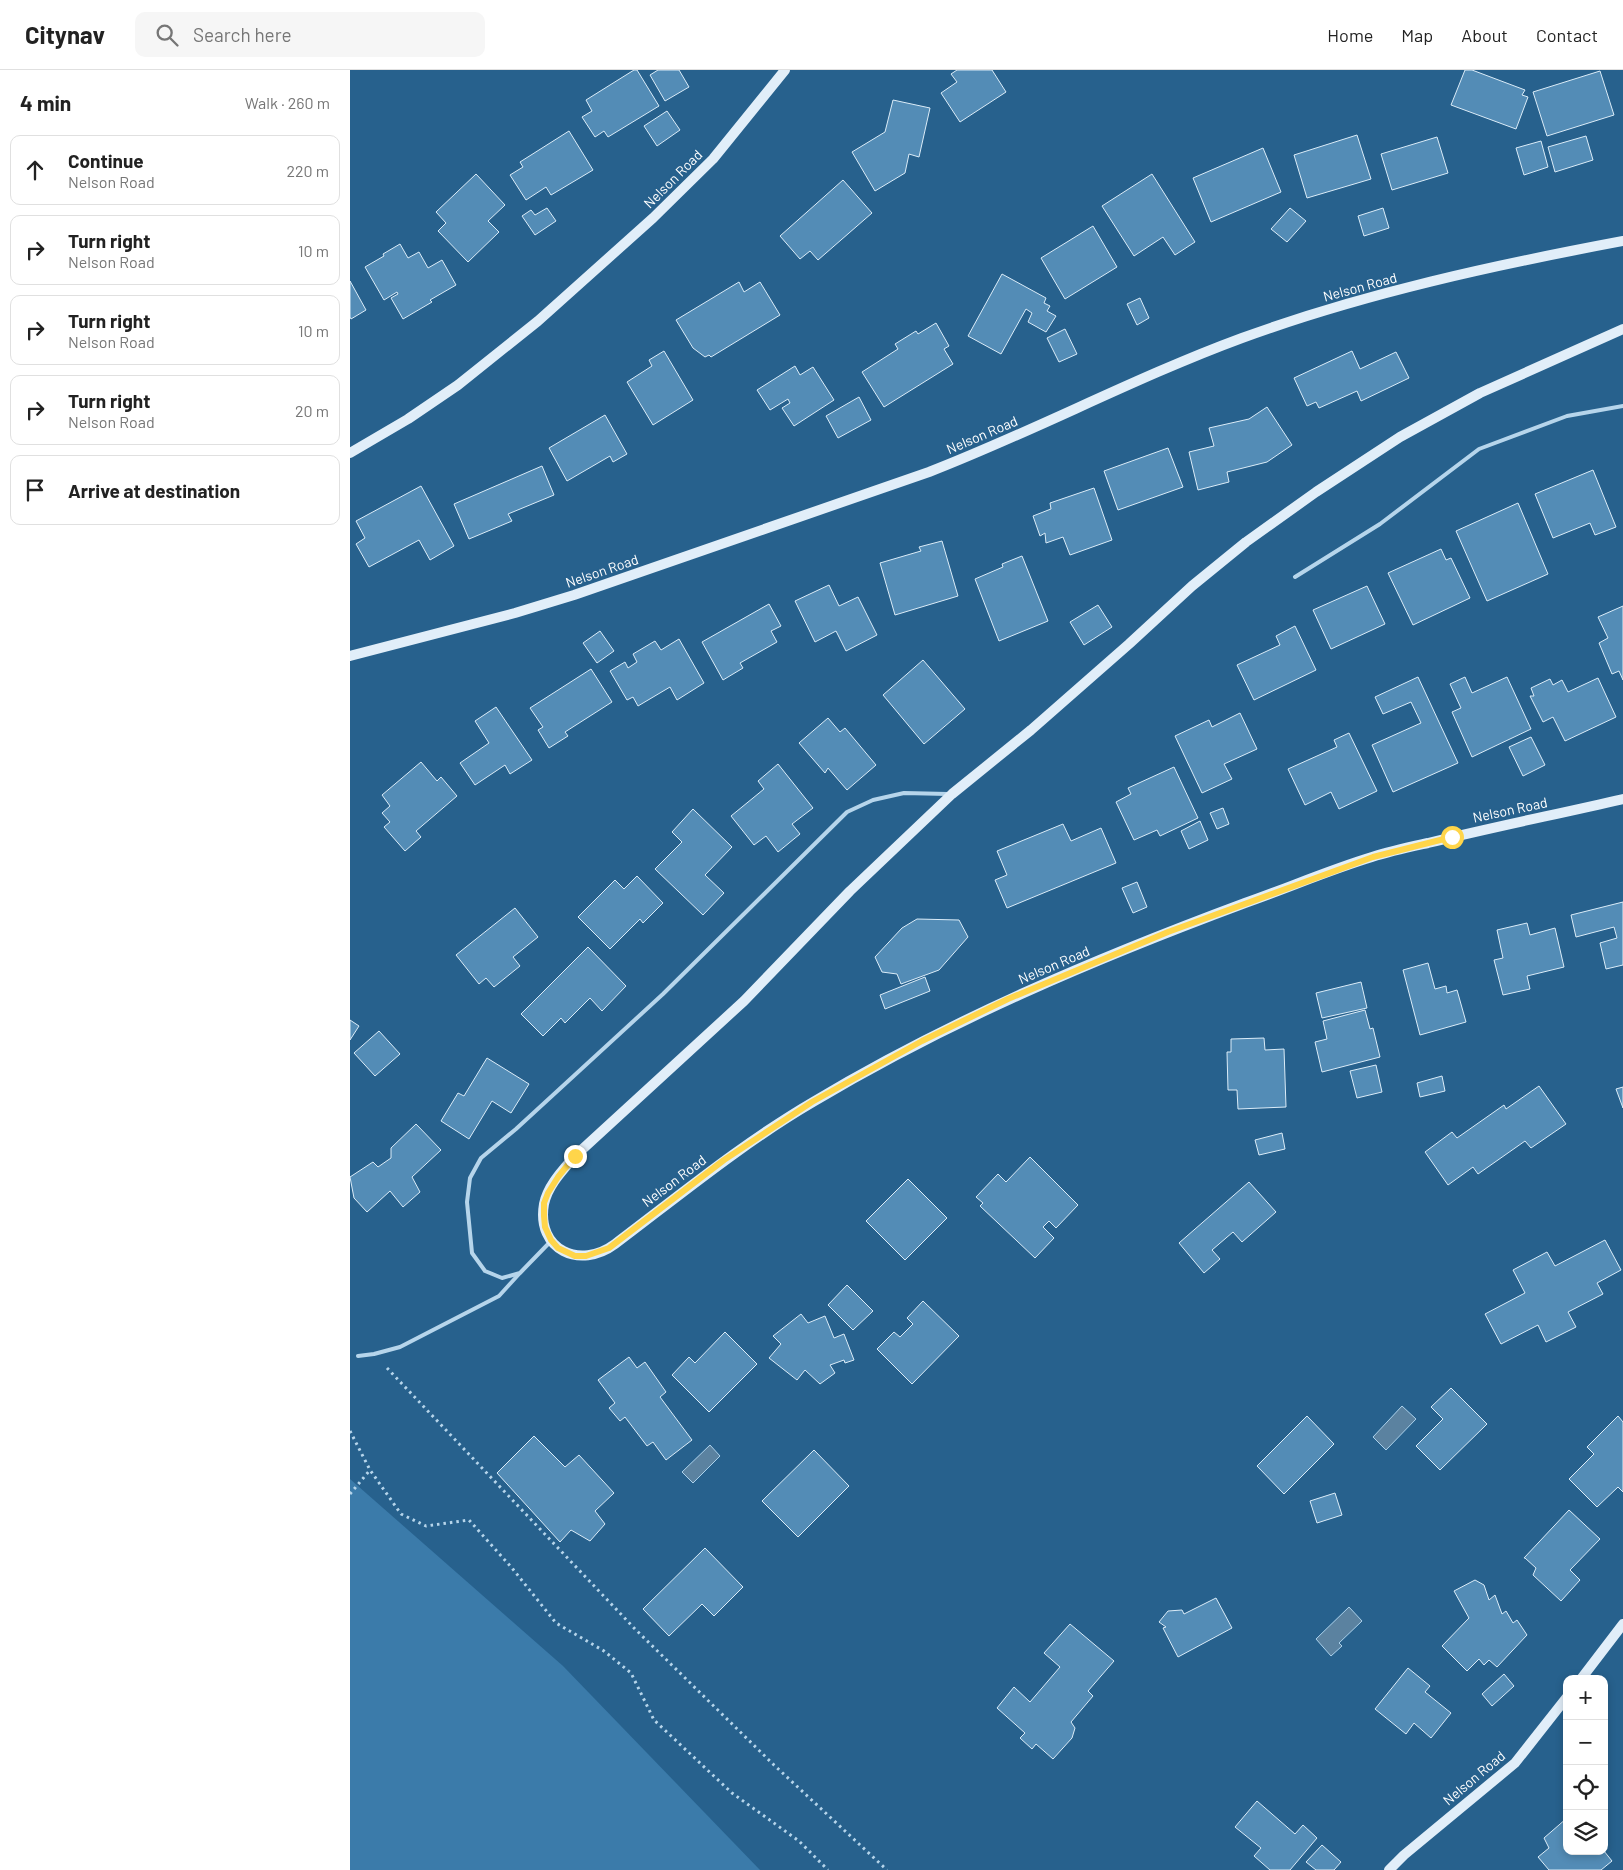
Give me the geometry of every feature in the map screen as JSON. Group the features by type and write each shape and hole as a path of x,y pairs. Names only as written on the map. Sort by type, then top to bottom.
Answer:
{"street":[{"name":"Nelson Road","path":"350,453 408,419 458,385 538,321 653,218 713,159 785,70"},
{"name":"Nelson Road","path":"350,656 574,596 930,472 972,456 1174,365 1243,338 1315,314 1500,265 1623,242"},
{"path":"551,1240 545,1227 544,1203 558,1177 575,1156 744,1000 850,891 952,794 1031,730 1192,586 1246,542 1316,492 1400,437 1480,392 1623,330"},
{"name":"Nelson Road","path":"551,1240 558,1248 575,1256 586,1256 609,1248 724,1160 812,1102 922,1041 999,1003 1168,932 1373,857 1452,837 1623,799"},
{"path":"1584,1675 1623,1624"},
{"name":"Nelson Road","path":"1389,1870 1404,1855 1515,1763 1563,1702"}],"lane":[{"path":"1295,577 1380,524 1479,448 1567,416 1623,406"},
{"path":"520,1273 502,1278 485,1271 472,1253 467,1202 470,1178 481,1158 516,1129 663,994 848,812 873,800 904,793 952,794"},
{"path":"358,1356 400,1347 499,1296 551,1240"}],"path":[{"path":"374,1354 635,1630 774,1765 887,1870"},
{"path":"350,1431 370,1470 401,1514 426,1526 469,1520 512,1568 556,1623 604,1652 631,1673 654,1720 732,1793 799,1841 828,1870"},
{"path":"350,1494 370,1470"}],"shaded area":[{"path":"1402,1406 1416,1419 1386,1450 1373,1437"},
{"path":"710,1445 720,1456 693,1483 682,1472"},
{"path":"350,1479 563,1666 760,1870 350,1870"},
{"path":"1349,1607 1362,1621 1339,1643 1342,1646 1331,1656 1316,1639"}],"building":[{"path":"634,70 637,70 659,106 608,137 604,131 595,137 582,117 592,111 586,100"},
{"path":"658,70 679,70 689,87 665,101 650,75"},
{"path":"957,70 992,70 1006,92 960,122 941,93 957,82 951,74"},
{"path":"1465,70 1472,70 1525,90 1522,95 1528,97 1516,129 1451,105"},
{"path":"1600,71 1614,115 1547,136 1533,92"},
{"path":"893,100 930,108 919,157 909,154 905,173 875,191 852,152 885,132"},
{"path":"667,111 680,130 657,146 644,126"},
{"path":"569,131 593,170 551,195 546,187 526,200 510,175 523,167 520,162"},
{"path":"1357,135 1371,179 1307,198 1294,155"},
{"path":"1586,136 1593,160 1555,172 1548,147"},
{"path":"1437,137 1448,173 1392,190 1381,154"},
{"path":"1541,141 1548,167 1524,175 1516,148"},
{"path":"1263,148 1281,192 1211,222 1193,178"},
{"path":"476,174 505,205 488,221 499,232 468,262 438,231 446,223 436,212"},
{"path":"1152,174 1195,242 1175,255 1163,237 1134,256 1102,206"},
{"path":"843,180 872,213 818,260 810,251 800,259 780,236"},
{"path":"547,208 556,221 535,235 522,216 531,210 535,215"},
{"path":"1290,208 1306,221 1287,242 1271,229"},
{"path":"1383,208 1389,228 1364,236 1358,216"},
{"path":"1093,226 1117,267 1065,299 1041,258"},
{"path":"400,244 408,258 419,252 428,268 442,260 456,285 403,319 391,298 398,294 397,292 384,300 365,267"},
{"path":"1002,274 1046,298 1044,303 1050,306 1047,311 1056,316 1046,332 1028,322 1032,313 1026,309 1001,354 968,336"},
{"path":"350,281 366,310 351,319 350,317"},
{"path":"739,282 744,292 760,282 780,315 711,357 709,355 705,357 693,348 676,320"},
{"path":"1140,298 1149,318 1137,325 1127,304"},
{"path":"936,323 949,346 944,349 953,364 884,407 862,372 898,349 895,344 916,331 918,334"},
{"path":"1065,329 1077,354 1059,362 1047,338"},
{"path":"664,351 693,400 653,425 627,382 652,366 649,360"},
{"path":"1352,351 1360,369 1396,352 1409,378 1361,401 1357,391 1319,408 1316,402 1307,406 1294,378"},
{"path":"795,366 800,375 813,367 834,400 794,426 782,408 790,403 788,399 770,410 757,390"},
{"path":"859,397 871,420 838,438 826,416"},
{"path":"1267,407 1292,445 1267,462 1227,472 1229,482 1198,490 1189,452 1214,446 1209,428 1249,419"},
{"path":"605,415 627,454 613,462 610,456 567,481 549,448"},
{"path":"1168,448 1183,487 1118,510 1104,471"},
{"path":"542,466 554,495 508,514 512,521 469,539 454,504"},
{"path":"1593,470 1616,527 1595,535 1590,523 1553,538 1535,494"},
{"path":"421,486 454,546 430,560 419,540 369,567 356,544 365,538 356,521"},
{"path":"1094,488 1112,540 1070,555 1063,537 1046,543 1045,533 1040,536 1033,516 1051,509 1050,503"},
{"path":"1518,503 1548,574 1487,601 1456,531"},
{"path":"942,541 958,596 895,615 880,563 921,551 919,547"},
{"path":"1441,549 1446,560 1451,558 1470,598 1413,625 1388,573"},
{"path":"1022,556 1048,621 999,641 975,579 1003,567 1002,564"},
{"path":"829,585 839,606 858,597 877,635 846,651 836,631 815,642 795,601"},
{"path":"1367,586 1385,624 1331,649 1313,610"},
{"path":"769,604 781,626 771,631 777,642 740,663 743,668 723,680 702,642"},
{"path":"1098,605 1112,627 1084,645 1070,622"},
{"path":"1623,606 1623,680 1619,671 1612,674 1599,643 1608,638 1598,617"},
{"path":"1295,626 1316,670 1254,700 1237,665 1280,645 1276,636"},
{"path":"600,631 614,651 597,663 583,643"},
{"path":"679,639 704,683 677,700 670,687 638,706 633,697 627,700 610,671 625,662 628,668 637,662 633,654 655,641 661,650"},
{"path":"923,660 965,709 924,744 883,695"},
{"path":"591,669 612,702 565,732 568,736 549,748 538,730 543,727 530,708"},
{"path":"1418,677 1458,763 1393,792 1372,745 1421,723 1411,702 1383,714 1375,697"},
{"path":"1465,677 1472,693 1507,677 1531,729 1472,757 1452,712 1461,708 1450,684"},
{"path":"1598,678 1616,717 1565,741 1553,717 1543,722 1530,696 1534,696 1531,688 1550,679 1553,685 1562,680 1568,692"},
{"path":"496,707 532,760 510,774 505,765 475,785 460,763 489,743 475,721"},
{"path":"1240,713 1257,749 1224,764 1232,779 1202,793 1175,736 1209,720 1212,727"},
{"path":"828,718 840,732 845,728 876,765 847,790 828,768 825,773 799,743"},
{"path":"1349,733 1377,791 1339,809 1331,792 1305,805 1288,769 1337,747 1334,740"},
{"path":"1531,737 1545,765 1523,776 1509,747"},
{"path":"421,762 437,781 441,777 457,796 416,831 421,837 405,851 384,827 390,822 382,813 390,806 382,795"},
{"path":"778,764 813,808 792,824 800,834 778,852 766,836 754,845 731,816 764,789 758,781"},
{"path":"1174,767 1198,818 1160,836 1157,830 1134,840 1116,802 1131,794 1128,788"},
{"path":"1223,808 1229,824 1217,829 1210,813"},
{"path":"693,809 732,847 705,875 724,893 703,915 655,869 682,842 672,832"},
{"path":"1200,821 1208,840 1189,849 1181,831"},
{"path":"1063,824 1071,841 1101,828 1116,863 1007,908 995,880 1007,875 997,851"},
{"path":"637,876 663,903 643,923 640,919 610,949 578,917 615,880 624,889"},
{"path":"1137,882 1147,907 1133,913 1122,888"},
{"path":"1623,902 1623,965 1606,969 1600,943 1617,938 1614,927 1576,937 1571,915"},
{"path":"515,908 538,937 513,957 520,966 494,987 486,978 479,984 456,955"},
{"path":"917,919 959,920 968,937 939,970 901,984 897,974 882,972 875,957 902,928"},
{"path":"1527,923 1530,935 1555,928 1564,967 1527,976 1530,989 1503,995 1494,960 1503,958 1497,930"},
{"path":"588,947 626,986 602,1011 590,998 565,1023 561,1018 543,1036 521,1014"},
{"path":"1428,963 1435,989 1446,986 1447,993 1457,990 1466,1022 1420,1035 1403,970"},
{"path":"925,977 930,991 885,1009 880,995"},
{"path":"1361,982 1367,1008 1322,1018 1316,993"},
{"path":"1365,1010 1370,1029 1373,1028 1380,1057 1322,1072 1315,1042 1327,1039 1323,1021"},
{"path":"350,1020 359,1026 350,1040"},
{"path":"379,1031 400,1054 375,1076 354,1053"},
{"path":"1264,1038 1265,1050 1284,1049 1286,1107 1238,1109 1237,1090 1228,1090 1227,1052 1231,1052 1231,1039"},
{"path":"487,1058 529,1084 511,1113 492,1101 469,1139 441,1121 458,1093 464,1096"},
{"path":"1376,1065 1382,1092 1357,1098 1350,1071"},
{"path":"1442,1076 1445,1091 1420,1097 1417,1083"},
{"path":"1539,1086 1566,1124 1531,1148 1525,1141 1478,1174 1473,1167 1448,1185 1425,1152 1452,1132 1457,1138 1504,1105 1506,1109"},
{"path":"1623,1087 1623,1108 1616,1089"},
{"path":"416,1124 441,1150 412,1177 420,1192 403,1207 390,1191 367,1212 354,1198 350,1177 373,1162 378,1167 391,1158 391,1148"},
{"path":"1282,1133 1285,1149 1259,1155 1255,1140"},
{"path":"1030,1157 1078,1205 1056,1228 1049,1221 1043,1227 1054,1238 1035,1258 980,1206 983,1203 976,1197 998,1174 1006,1182"},
{"path":"908,1179 947,1218 905,1260 866,1221"},
{"path":"1249,1182 1276,1212 1242,1242 1233,1232 1212,1250 1220,1259 1204,1273 1179,1243"},
{"path":"1605,1240 1621,1270 1597,1283 1603,1294 1568,1312 1576,1327 1546,1342 1538,1325 1501,1344 1485,1314 1525,1293 1513,1270 1547,1252 1555,1266"},
{"path":"847,1285 873,1311 853,1330 828,1305"},
{"path":"923,1301 959,1336 912,1384 877,1349 894,1332 900,1337 913,1324 907,1318"},
{"path":"801,1314 808,1323 825,1316 834,1338 844,1334 854,1360 845,1363 844,1360 830,1365 835,1373 820,1384 805,1370 797,1380 769,1358 781,1344 773,1336"},
{"path":"725,1332 757,1364 709,1412 672,1375 689,1357 695,1363"},
{"path":"629,1357 637,1368 645,1362 666,1392 660,1397 692,1440 666,1460 653,1442 647,1446 625,1417 620,1421 609,1408 615,1403 598,1380"},
{"path":"1451,1388 1487,1424 1440,1470 1416,1446 1443,1419 1431,1407"},
{"path":"1307,1416 1334,1444 1284,1494 1257,1466"},
{"path":"1618,1416 1623,1422 1623,1492 1618,1487 1597,1507 1569,1479 1594,1454 1587,1447"},
{"path":"534,1436 565,1467 579,1455 614,1493 595,1511 605,1524 590,1541 571,1530 560,1542 497,1473"},
{"path":"814,1450 849,1486 798,1537 762,1501"},
{"path":"1335,1493 1342,1515 1317,1523 1310,1501"},
{"path":"1569,1510 1600,1539 1570,1570 1580,1580 1561,1601 1533,1575 1536,1568 1524,1558"},
{"path":"705,1548 743,1587 714,1616 702,1604 669,1636 643,1609"},
{"path":"1475,1580 1484,1585 1489,1600 1495,1595 1502,1614 1506,1611 1513,1623 1517,1620 1527,1635 1497,1667 1489,1660 1484,1665 1479,1659 1467,1671 1442,1646 1469,1618 1454,1591"},
{"path":"1216,1598 1232,1628 1178,1657 1163,1628 1166,1627 1159,1622 1168,1611 1182,1610 1184,1614"},
{"path":"1070,1624 1114,1661 1088,1691 1093,1696 1071,1722 1075,1728 1072,1738 1053,1759 1036,1744 1032,1749 1020,1738 1025,1733 997,1708 1014,1687 1030,1702 1060,1667 1044,1653"},
{"path":"1408,1668 1430,1686 1425,1692 1451,1713 1431,1738 1414,1723 1406,1734 1375,1709"},
{"path":"1504,1674 1514,1686 1492,1706 1482,1694"},
{"path":"1257,1801 1295,1834 1303,1825 1317,1838 1290,1870 1270,1870 1254,1856 1261,1848 1235,1827"},
{"path":"1563,1821 1563,1855 1607,1855 1612,1861 1601,1870 1549,1870 1538,1857 1549,1848 1544,1838"},
{"path":"1322,1845 1341,1862 1334,1870 1316,1870 1306,1862"}],"route":[{"path":"575,1156 548,1193 544,1203 545,1227 551,1240 558,1248 575,1256 586,1256 609,1248 724,1160 812,1102 922,1041 1008,999 1168,932 1373,857 1452,837"}]}
